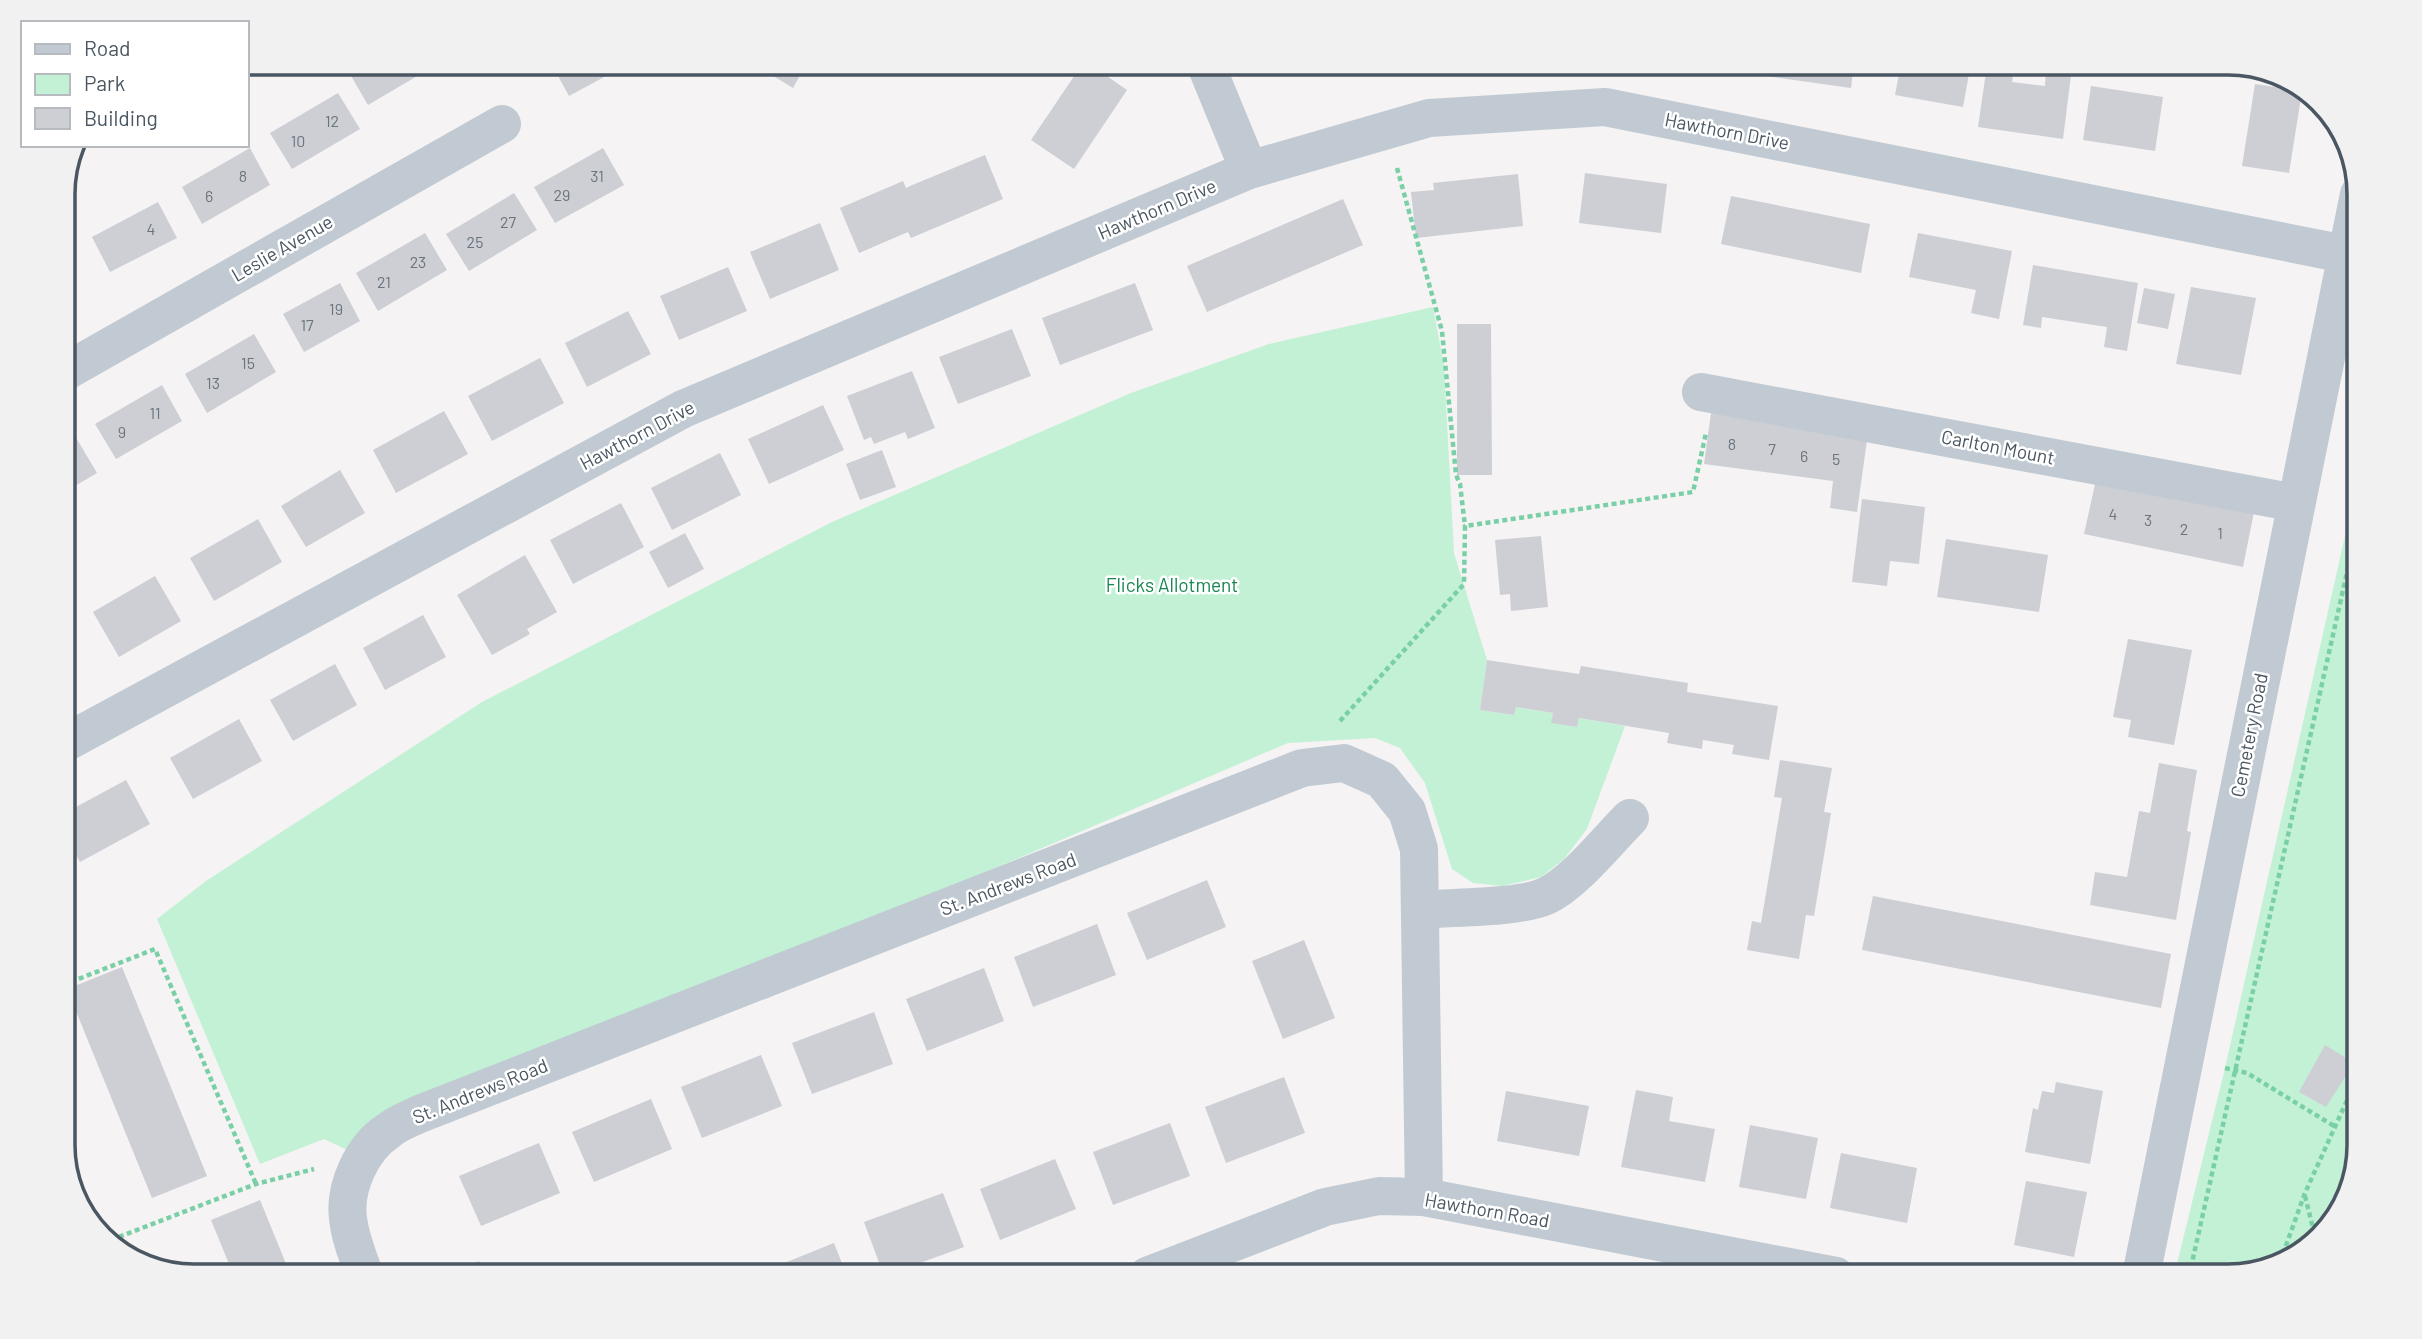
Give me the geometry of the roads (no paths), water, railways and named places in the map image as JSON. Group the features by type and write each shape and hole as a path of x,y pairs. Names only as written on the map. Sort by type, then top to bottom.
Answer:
{"street":[{"path":"1210,75 1249,170"},
{"name":"Hawthorn Drive","path":"76,737 683,409 1249,170 1429,118 1605,107 2345,254"},
{"name":"Leslie Avenue","path":"76,366 502,124"},
{"name":"Cemetery Road","path":"2143,1264 2346,249"},
{"name":"Carlton Mount","path":"1708,393 2296,503"},
{"name":"St. Andrews Road","path":"360,1264 347,1216 351,1187 362,1157 386,1131 417,1115 1302,768 1344,763 1382,780 1407,811 1419,849 1422,910"},
{"path":"1424,1197 1422,910 1529,902 1546,896 1564,885 1630,818"},
{"name":"Hawthorn Road","path":"1178,1264 1325,1207 1379,1196 1424,1197 1773,1264"}],"park label":[{"name":"Flicks Allotment","path":"1172,585"}]}
